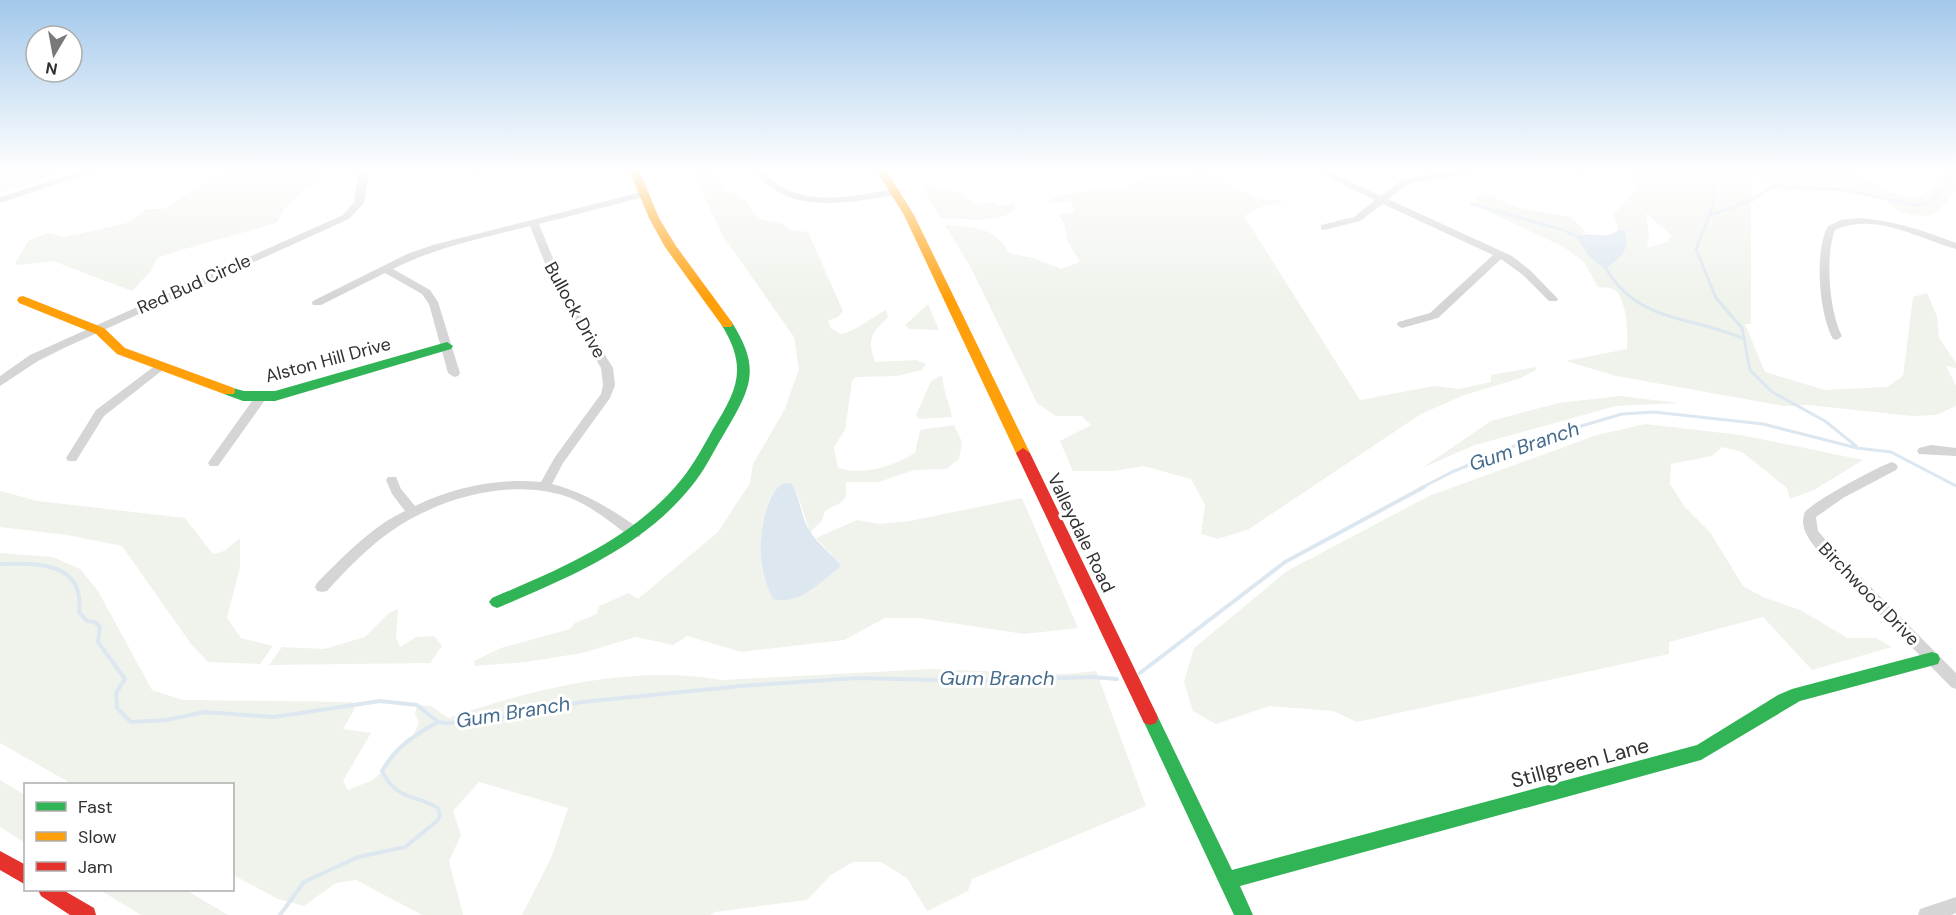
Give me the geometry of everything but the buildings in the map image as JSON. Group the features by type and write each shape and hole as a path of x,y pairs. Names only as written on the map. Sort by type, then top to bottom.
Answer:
{"street":[{"name":"Red Bud Circle","path":"0,382 34,358 94,328 346,217 350,213"},
{"path":"317,303 385,269 437,247 571,213"},
{"path":"497,602 604,555 635,533 662,510 687,483 739,396 746,368 744,353 736,337 671,247 652,213"},
{"name":"Valleydale Road","path":"906,213 1244,915"},
{"path":"1324,227 1352,221 1363,213"},
{"path":"1411,213 1500,254 1522,268 1553,299"},
{"path":"1837,336 1830,326 1826,310 1827,238 1831,228 1851,221 1881,223 1956,246"},
{"name":"Bullock Drive","path":"534,222 562,293 608,368 609,376 606,394 559,460 544,487"},
{"path":"1402,324 1434,316 1500,254"},
{"path":"385,269 426,292 434,304 454,373"},
{"name":"Alston Hill Drive","path":"23,300 94,328 121,351 243,396 261,397 292,391 447,346"},
{"path":"72,458 100,413 160,366"},
{"path":"214,463 261,397"},
{"path":"1923,451 1931,449 1956,452"},
{"name":"Birchwood Drive","path":"1892,468 1828,501 1813,512 1809,520 1820,543 1956,683"},
{"path":"392,480 396,491 413,512"},
{"path":"322,587 350,558 387,528 413,512 459,494 487,489 516,486 544,487 569,492 595,504 635,533"},
{"name":"Stillgreen Lane","path":"1227,880 1701,752 1784,700 1798,694 1932,659"},
{"path":"0,860 24,875"},
{"path":"49,891 87,915"},
{"path":"1926,915 1956,904"}],"shaded area":[{"path":"142,213 282,213 278,222 157,258 150,272 132,291 53,261 17,265 15,263 29,240 48,233 65,237 127,223"},
{"path":"712,213 754,213 760,219 783,224 790,230 808,232 843,311 838,317 828,321 831,328 841,334 858,327 886,310 888,317 872,337 871,348 875,362 916,360 926,364 922,370 897,376 856,377 852,381 845,430 834,447 838,468 868,470 897,462 915,453 920,430 954,425 962,442 959,459 946,469 914,470 879,482 846,482 846,497 825,511 822,521 810,532 791,483 781,486 768,503 761,542 762,568 773,598 839,563 816,538 857,520 880,524 910,521 1022,498 1078,628 1024,634 918,618 885,618 844,640 741,652 687,636 673,645 636,637 582,653 526,662 475,666 474,661 501,648 570,629 575,623 597,614 599,606 629,593 638,599 718,532 750,483 753,464 785,409 799,369 794,337 721,233"},
{"path":"937,213 1010,213 990,219 940,218"},
{"path":"1071,213 1250,213 1244,216 1360,400 1434,386 1459,389 1491,382 1491,375 1536,367 1536,370 1521,378 1464,395 1421,414 1249,529 1218,539 1201,534 1205,505 1191,479 1143,466 1113,471 1073,471 1060,441 1091,425 1082,416 1056,416 1037,403 970,266 945,225 965,226 990,233 1003,244 1009,253 1033,258 1061,269 1080,262 1067,240 1064,223 1058,215"},
{"path":"1491,213 1546,213 1571,217 1587,233 1583,233 1580,241 1589,255 1628,237 1625,230 1618,230 1615,213 1751,213 1751,324 1745,324 1765,372 1825,390 1887,387 1903,376 1913,297 1927,293 1937,316 1939,338 1956,363 1956,368 1946,366 1956,386 1956,406 1936,415 1912,416 1808,405 1784,406 1616,376 1566,361 1627,349 1626,316 1618,293 1610,288 1598,287 1584,262 1564,247","holes":["1646,213 1671,235 1667,242 1647,248 1649,235"]},
{"path":"1903,213 1934,213 1929,216"},
{"path":"1618,230 1625,230 1627,243 1623,253 1605,269 1590,257 1576,237 1587,234 1608,235"},
{"path":"928,304 939,330 910,329 905,325"},
{"path":"942,375 952,417 919,419 916,415 931,381"},
{"path":"1620,396 1679,403 1616,406 1475,445 1422,468 1491,421 1558,403"},
{"path":"1645,424 1741,435 1863,460 1814,490 1790,499 1787,488 1742,452 1722,447 1712,456 1671,464 1670,484 1684,506 1710,532 1743,586 1763,597 1800,610 1848,638 1876,638 1892,647 1812,670 1763,617 1669,642 1669,654 1357,722 1333,711 1269,706 1216,724 1193,711 1184,682 1194,648 1287,571 1429,496 1597,435"},
{"path":"785,483 791,483 804,520 813,535 839,563 840,567 809,591 792,599 783,600 773,599 768,587 762,567 761,546 767,508 778,488"},
{"path":"0,491 38,501 185,518 213,554 224,551 240,538 240,567 227,618 241,638 273,646 260,664 208,662 191,644 122,546 67,535 0,527"},
{"path":"0,553 53,557 80,569 98,591 152,690 183,700 352,702 355,708 343,729 371,733 343,781 348,790 373,780 382,771 391,754 414,734 419,722 415,714 417,705 431,706 448,718 548,689 618,677 652,675 722,680 930,669 1066,674 1096,671 1146,806 972,879 968,891 927,911 907,878 881,862 853,862 831,875 807,900 715,912 710,915 522,915 552,856 568,808 479,782 453,811 461,835 449,861 463,915 422,915 356,880 336,883 304,906 278,899 234,876 234,783 70,783 0,743"},
{"path":"398,609 396,638 400,647 416,637 434,636 442,646 430,663 269,665 282,647 324,649 365,637 389,613"},
{"path":"0,780 24,794 24,842 0,827"},
{"path":"102,891 188,891 228,915 141,915"}],"waterway":[{"path":"1502,213 1563,230 1580,238"},
{"path":"1710,213 1696,249 1716,298 1742,328 1750,370 1772,392 1825,421 1856,446"},
{"path":"1711,215 1717,213"},
{"path":"1605,267 1618,285 1633,299 1649,309 1744,339"},
{"name":"Gum Branch","path":"1421,488 1452,472 1517,445 1622,414 1654,412 1763,424 1857,448 1891,452 1956,486"},
{"name":"Gum Branch","path":"1140,673 1285,562 1424,487"},
{"name":"Gum Branch","path":"0,564 29,564 56,569 75,583 79,596 79,612 87,621 95,622 100,627 98,642 125,679 116,693 117,708 131,722 166,720 205,712 274,717 380,701 417,705 438,722"},
{"name":"Gum Branch","path":"438,722 480,721 582,702 741,686 858,678 976,681 1092,677 1117,679"},
{"path":"280,915 304,882 358,857 405,847 437,821 440,816 438,808 400,792 393,787 382,771 406,742 438,722"}],"traffic: fast":[{"path":"497,602 574,568 621,541 644,525 684,486 729,414 741,389 744,377 742,352 727,324"},
{"path":"229,391 243,396 275,396 447,346"},
{"path":"1227,880 1701,752 1784,700 1798,694 1932,659"},
{"path":"1150,718 1244,915"}],"traffic: slow":[{"path":"652,213 671,247 727,324"},
{"path":"908,213 1023,453"},
{"path":"23,300 100,331 121,351 229,391"}],"traffic: jam":[{"path":"1023,453 1150,718"},
{"path":"0,860 24,875"},
{"path":"49,891 87,915"}]}
